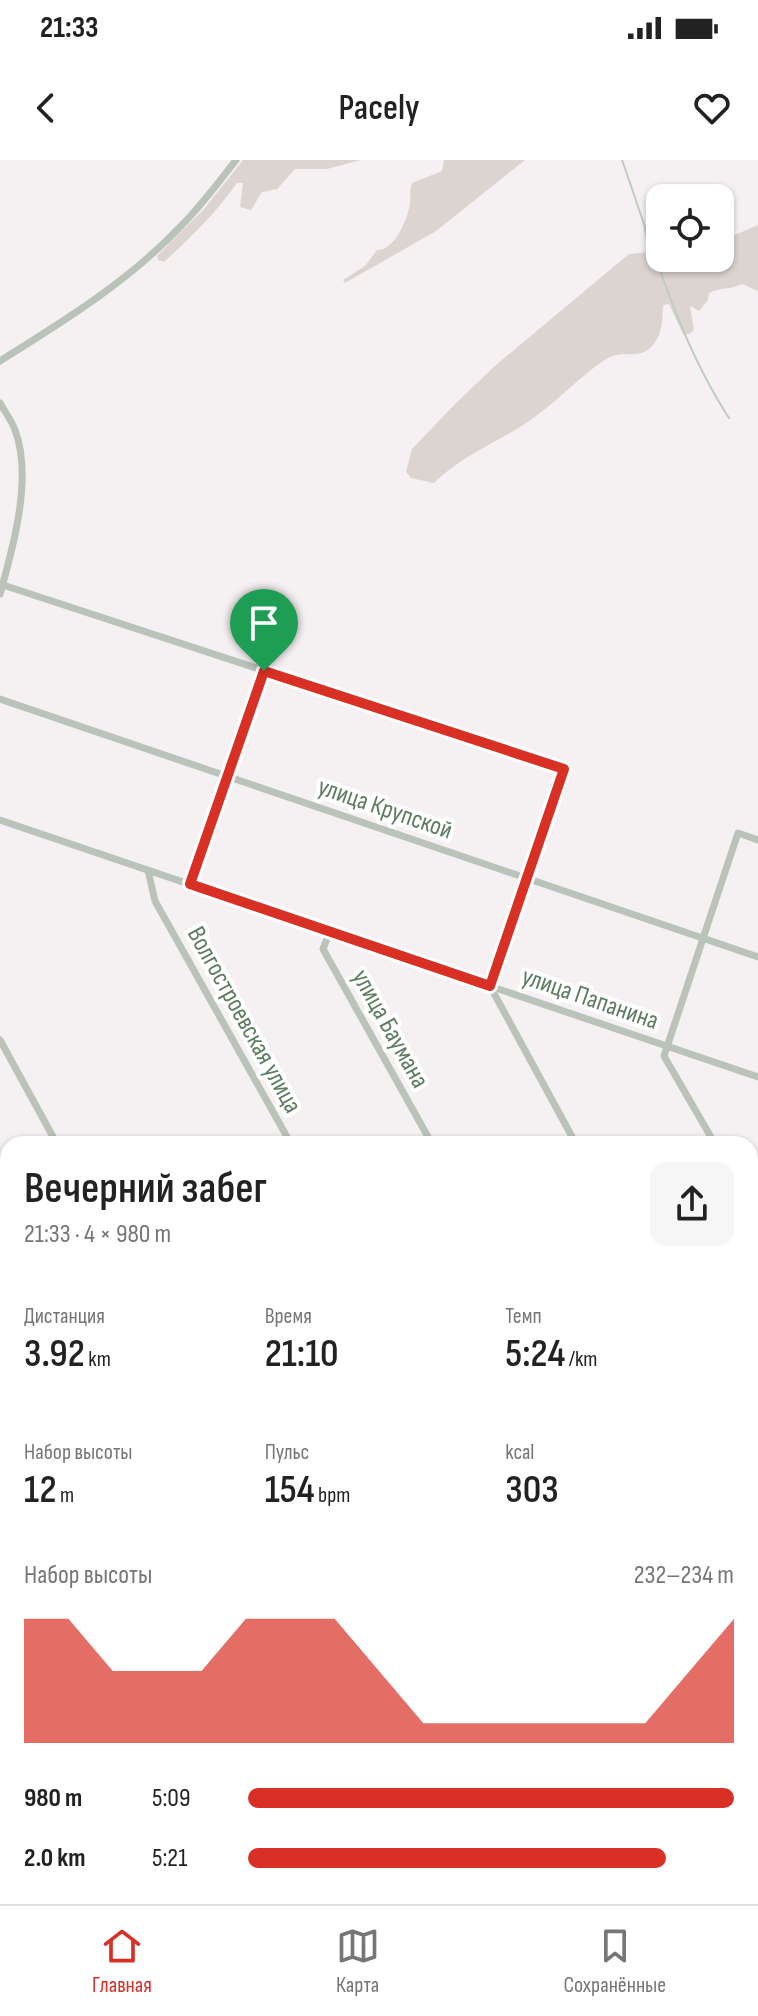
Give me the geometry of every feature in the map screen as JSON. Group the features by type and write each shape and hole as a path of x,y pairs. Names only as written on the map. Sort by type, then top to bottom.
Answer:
{"street":[{"path":"0,361 90,304 155,251 180,228 236,160"},
{"path":"0,403 15,430 22,461 21,498 0,594"},
{"path":"3,585 564,769 490,986 572,1136"},
{"path":"190,884 264,671"},
{"name":"улица Крупской","path":"0,699 758,957"},
{"name":"улица Папанина","path":"0,820 758,1077"},
{"path":"710,1136 664,1056 738,833 758,840"},
{"name":"Волгостроевская улица","path":"148,870 155,901 287,1136"},
{"name":"улица Баумана","path":"330,931 323,949 428,1136"},
{"path":"0,1040 53,1136"}],"shaded area":[{"path":"243,160 361,160 327,169 295,169 277,189 262,192 251,210 240,207 243,183 237,183 212,215 184,243 164,262 158,260 157,256 204,209"},
{"path":"444,160 525,160 436,231 345,283 343,280 365,266 377,250 394,240 406,217 412,183 442,171"},
{"path":"758,225 758,291 742,284 709,293 708,300 699,311 690,306 694,330 689,334 683,334 669,304 663,305 660,331 648,350 608,358 536,416 458,463 434,483 411,478 406,472 412,449 456,403 496,365 629,254 646,252 646,272 734,272 735,235"}],"waterway":[{"path":"622,160 681,325 729,418"}],"route":[{"path":"264,671 564,769 490,986 190,884 264,671"}]}
